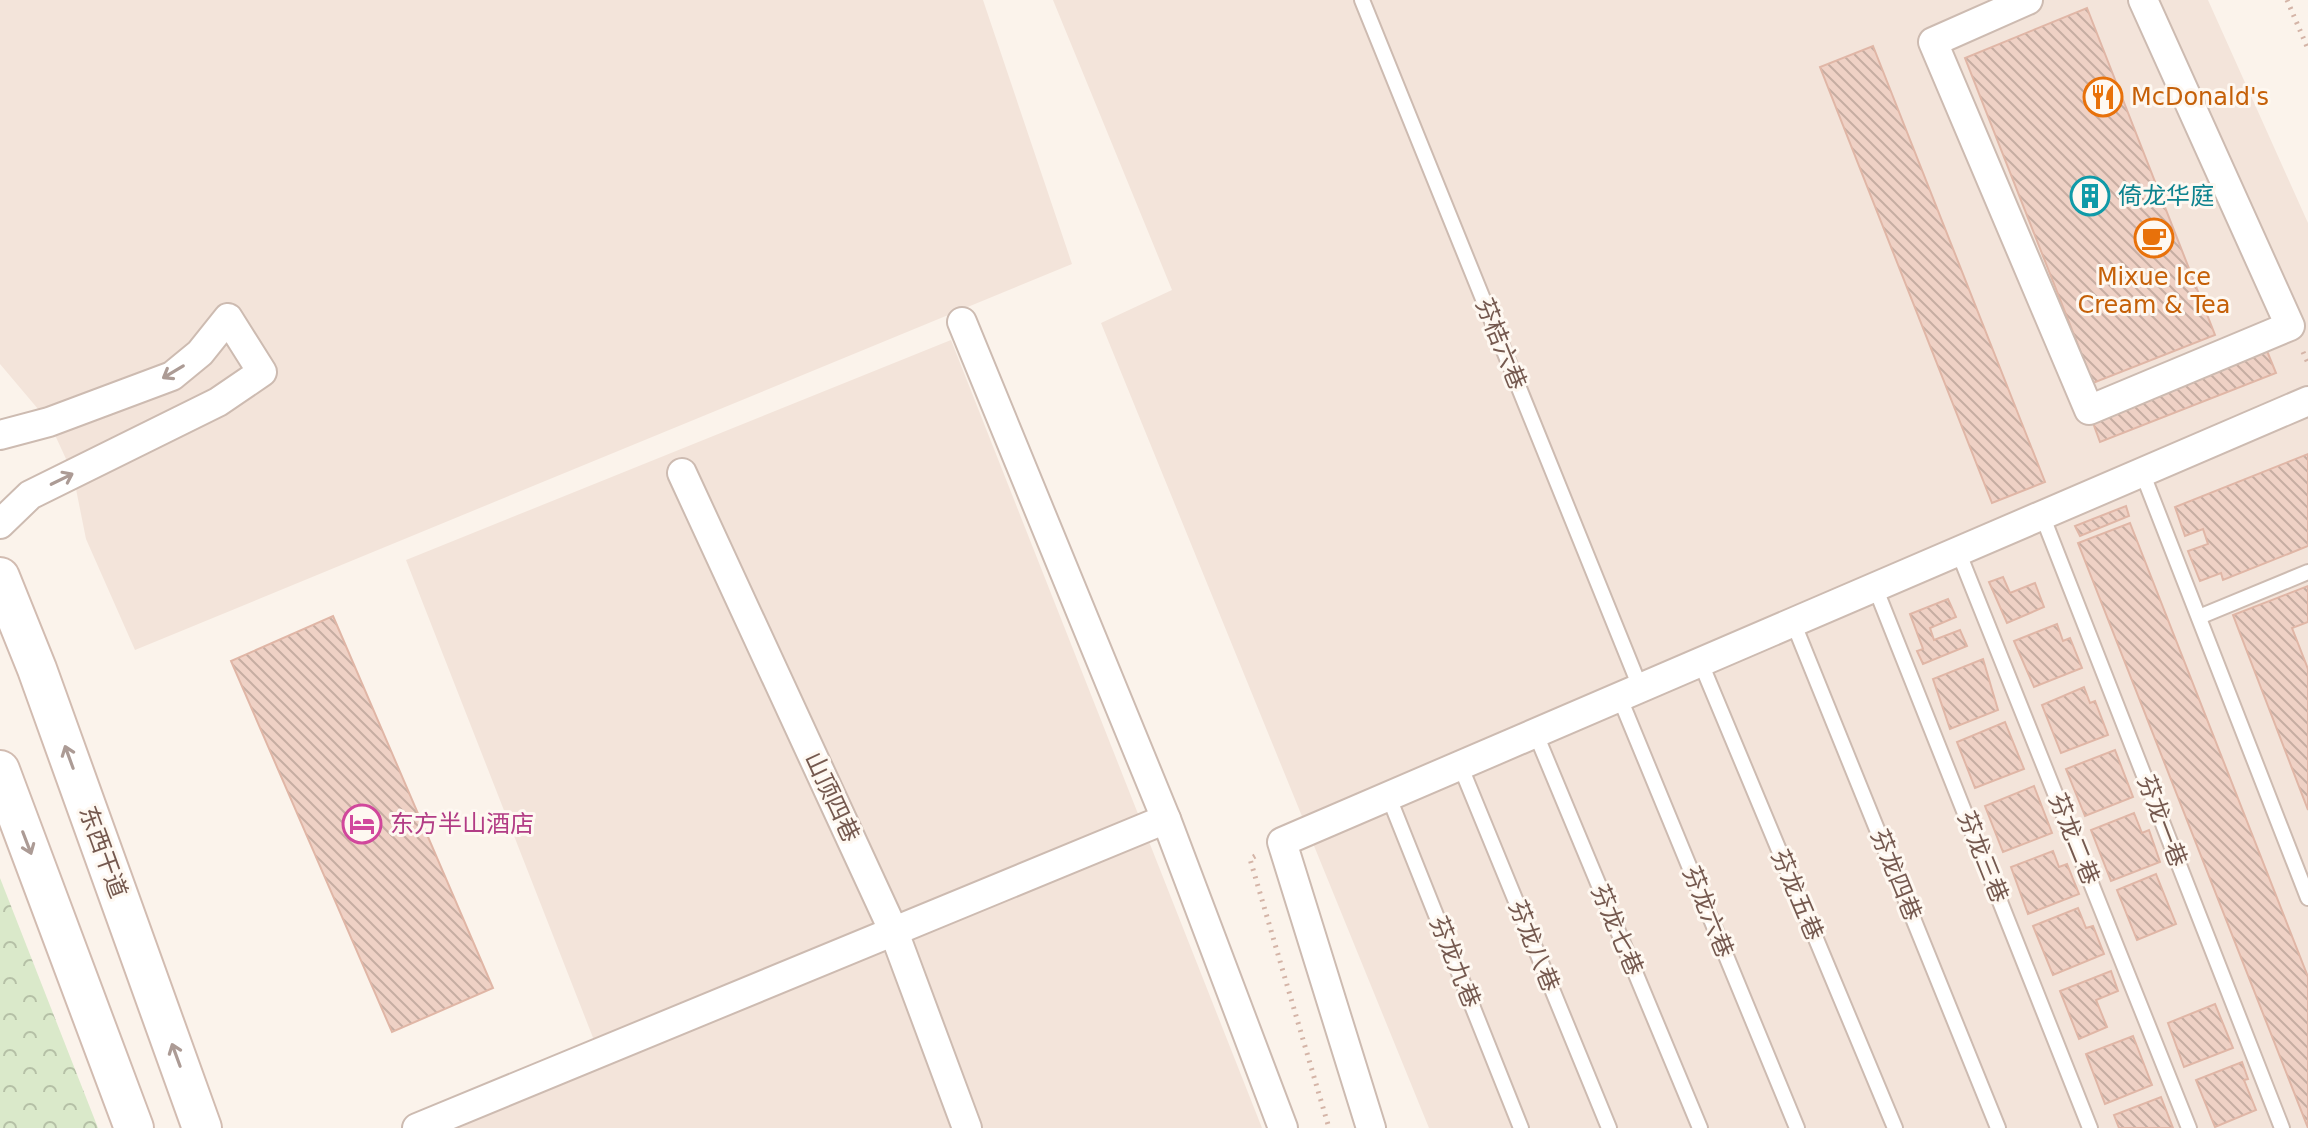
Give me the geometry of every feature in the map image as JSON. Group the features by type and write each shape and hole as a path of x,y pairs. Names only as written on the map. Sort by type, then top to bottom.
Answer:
{"main road":[{"name":"东西干道","path":"0,577 37,669 202,1128"},
{"path":"0,770 134,1128"}],"street":[{"path":"2028,0 1933,42 2089,410 2290,326 2143,0"},
{"path":"0,435 49,422 172,376 200,353 228,318 262,372 218,402 30,495 0,524"},
{"path":"962,322 1166,819 1283,1128"},
{"path":"1371,1128 1282,842 2308,401"},
{"name":"山顶四巷","path":"682,473 894,932 967,1128"},
{"path":"417,1128 1166,819"}],"lane":[{"name":"芬桔六巷","path":"1362,0 1630,692"},
{"path":"2142,472 2308,898"},
{"name":"芬龙一巷","path":"2042,515 2282,1128"},
{"name":"芬龙二巷","path":"1958,551 2189,1128"},
{"path":"2199,617 2308,572"},
{"name":"芬龙三巷","path":"1875,587 2090,1128"},
{"name":"芬龙四巷","path":"1793,622 1998,1128"},
{"name":"芬龙五巷","path":"1700,661 1895,1128"},
{"name":"芬龙六巷","path":"1630,692 1797,1128"},
{"name":"芬龙七巷","path":"1535,732 1700,1128"},
{"name":"芬龙八巷","path":"1460,765 1609,1128"},
{"name":"芬龙九巷","path":"1388,795 1521,1128"}],"path":[{"path":"2287,0 2308,49"},
{"path":"1282,842 1250,859 1329,1128"}],"shaded area":[{"path":"0,0 983,0 1072,264 135,650 86,539 73,474 49,422 0,364"},
{"path":"1053,0 2208,0 2308,223 2308,1128 1429,1128 1101,323 1172,290"},
{"path":"951,340 1262,1128 417,1128 599,1053 406,560"}],"green space":[{"path":"0,878 98,1128 0,1128"}],"building":[{"name":"倚龙华庭","path":"2087,8 2215,335 2093,383 1965,58"},
{"path":"1873,46 2045,482 1992,503 1820,67"},
{"path":"2267,351 2276,373 2100,442 2092,420"},
{"path":"2308,454 2308,546 2223,580 2221,573 2200,581 2188,551 2208,544 2203,529 2185,536 2175,507"},
{"path":"2126,506 2129,516 2080,536 2075,526"},
{"path":"2130,523 2308,977 2308,1128 2078,543"},
{"path":"2003,577 2010,593 2035,583 2044,607 2007,623 1989,582"},
{"path":"2308,586 2308,622 2292,628 2308,669 2308,810 2233,615"},
{"path":"1948,599 1956,617 1930,628 1934,640 1960,630 1967,646 1923,664 1917,651 1923,649 1910,614"},
{"name":"东方半山酒店","path":"333,616 493,988 392,1032 231,661"},
{"path":"2057,624 2063,641 2070,638 2082,668 2034,687 2014,641"},
{"path":"1983,659 1998,710 1950,729 1933,679"},
{"path":"2084,687 2090,703 2095,701 2108,735 2061,753 2042,705"},
{"path":"2005,722 2024,769 1975,788 1957,742"},
{"path":"2115,750 2133,797 2085,816 2066,769"},
{"path":"2034,786 2052,833 2003,852 1985,806"},
{"path":"2134,813 2142,833 2149,830 2160,862 2111,881 2091,830"},
{"path":"2053,851 2059,867 2067,864 2079,894 2028,914 2011,867"},
{"path":"2156,874 2176,924 2137,940 2117,890"},
{"path":"2078,908 2086,928 2093,926 2104,954 2053,975 2033,926"},
{"path":"2111,971 2118,991 2096,1000 2107,1027 2079,1039 2060,991"},
{"path":"2215,1004 2233,1048 2184,1067 2168,1023"},
{"path":"2133,1036 2152,1085 2105,1104 2086,1054"},
{"path":"2242,1062 2248,1079 2244,1080 2256,1110 2215,1127 2196,1080"},
{"path":"2161,1097 2173,1128 2119,1128 2114,1115"}],"place":[{"name":"McDonald's","path":"2103,97"},
{"name":"倚龙华庭","path":"2090,196"},
{"name":"Mixue Ice Cream & Tea","path":"2154,238"},
{"name":"东方半山酒店","path":"362,824"}]}
